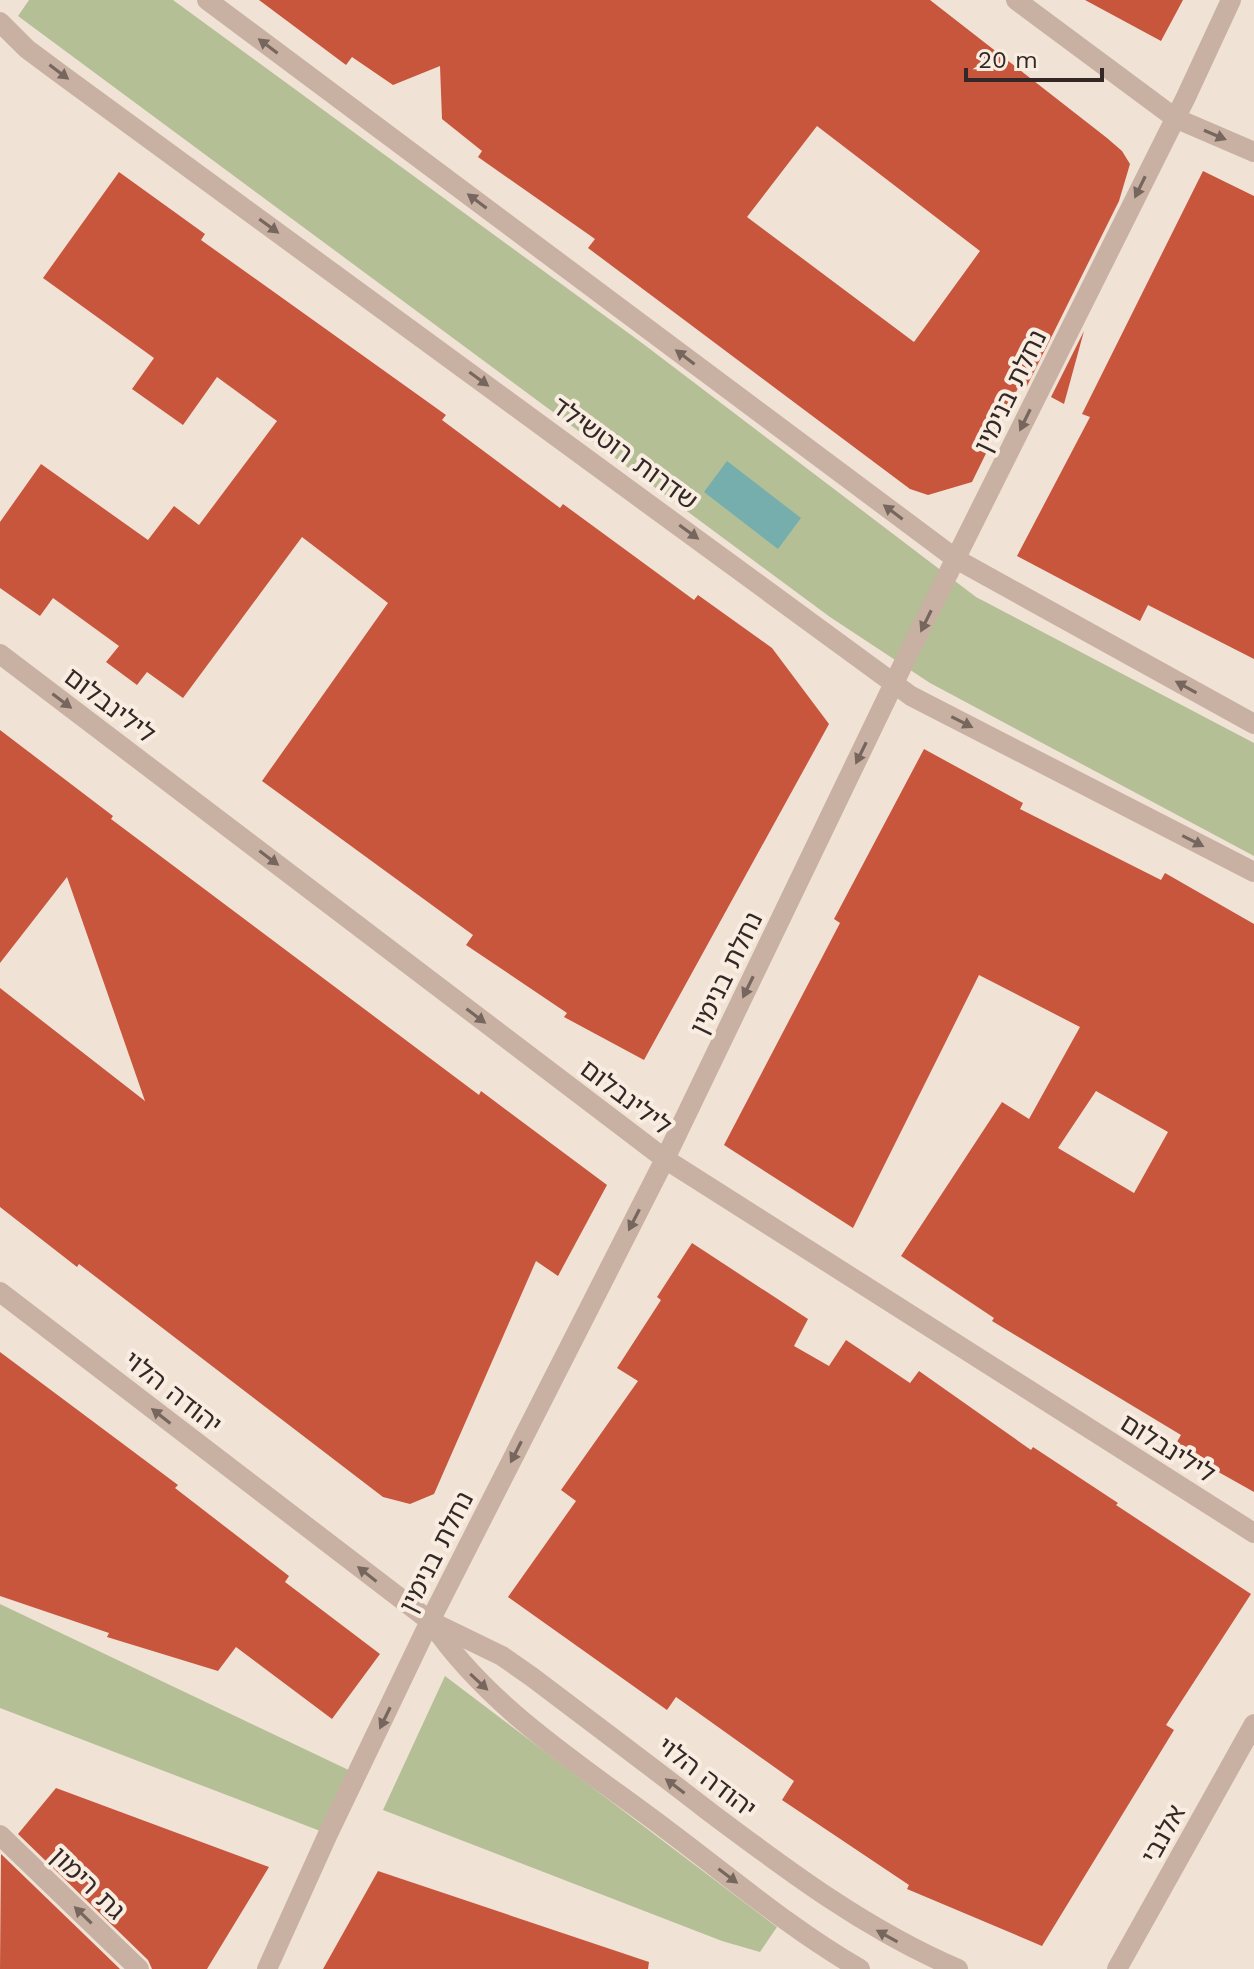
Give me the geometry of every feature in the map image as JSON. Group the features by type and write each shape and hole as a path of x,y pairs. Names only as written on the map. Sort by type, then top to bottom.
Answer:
{"street":[{"path":"207,0 956,559 1254,724"},
{"path":"1016,0 1175,118 1254,152"},
{"name":"נחלת בנימין","path":"267,1969 430,1621 665,1159 1231,0"},
{"name":"שדרות רוטשילד","path":"0,22 27,49 62,75 911,696 1254,872"},
{"name":"לילינבלום","path":"0,654 665,1159 1254,1533"},
{"name":"יהודה הלוי","path":"0,1292 430,1621 470,1639 522,1670 784,1868 861,1921 958,1969"},
{"name":"יהודה הלוי","path":"430,1621 452,1655 515,1714 772,1909 858,1969"},
{"name":"אלנבי","path":"1117,1969 1254,1724"},
{"name":"גת רימון","path":"0,1835 139,1969"},
{"path":"837,1969 858,1969"}],"green space":[{"path":"29,0 173,0 642,343 976,597 1254,743 1254,856 930,683 830,617 18,16"},
{"path":"0,1604 357,1774 328,1834 0,1708"},
{"path":"445,1676 777,1927 760,1952 722,1941 383,1810"}],"water":[{"path":"727,461 801,518 778,549 704,492"}],"building":[{"path":"259,0 930,0 1107,138 1122,151 1130,164 1119,201 1027,386 1021,382 972,482 928,495 910,489 588,248 595,239 478,157 482,151 442,119 440,66 393,85 352,57 346,65","holes":["817,126 980,251 914,342 747,217"]},
{"path":"1085,0 1183,0 1161,41"},
{"path":"1203,171 1254,196 1254,659 1148,605 1140,621 1017,556 1090,417 1082,414"},
{"path":"119,172 205,234 201,240 446,415 442,420 560,508 563,504 694,600 698,595 772,648 829,724 644,1060 564,1017 567,1013 466,945 473,935 262,781 388,603 302,537 183,698 147,672 137,685 106,662 119,646 53,598 40,616 0,588 0,522 41,464 148,540 174,506 199,525 277,421 217,377 183,425 132,389 154,358 43,278"},
{"path":"1084,331 1064,404 1051,397"},
{"path":"0,730 113,816 111,819 479,1095 481,1091 607,1185 558,1276 536,1261 434,1494 410,1504 383,1497 0,1207 0,988 145,1101 67,877 0,963"},
{"path":"924,749 1023,803 1020,809 1161,880 1165,873 1254,924 1254,1492 1174,1447 1181,1435 992,1321 994,1318 901,1256 1002,1102 1029,1119 1080,1027 979,975 853,1228 724,1145 840,923 834,919","holes":["1096,1091 1168,1132 1134,1193 1058,1148"]},
{"path":"692,1243 808,1319 794,1346 829,1366 846,1340 910,1383 919,1371 1031,1450 1033,1447 1251,1594 1166,1725 1174,1730 1042,1946 907,1889 909,1885 782,1800 794,1781 676,1697 667,1710 508,1597 576,1501 561,1490 638,1381 617,1368 661,1300 657,1297"},
{"path":"0,1352 178,1485 175,1488 289,1576 285,1582 380,1654 332,1719 236,1647 218,1671 107,1637 109,1633 0,1596"},
{"path":"56,1788 269,1867 207,1969 152,1969 148,1960 18,1834"},
{"path":"1,1854 120,1969 0,1969"},
{"path":"378,1871 649,1962 648,1969 323,1969"}]}
